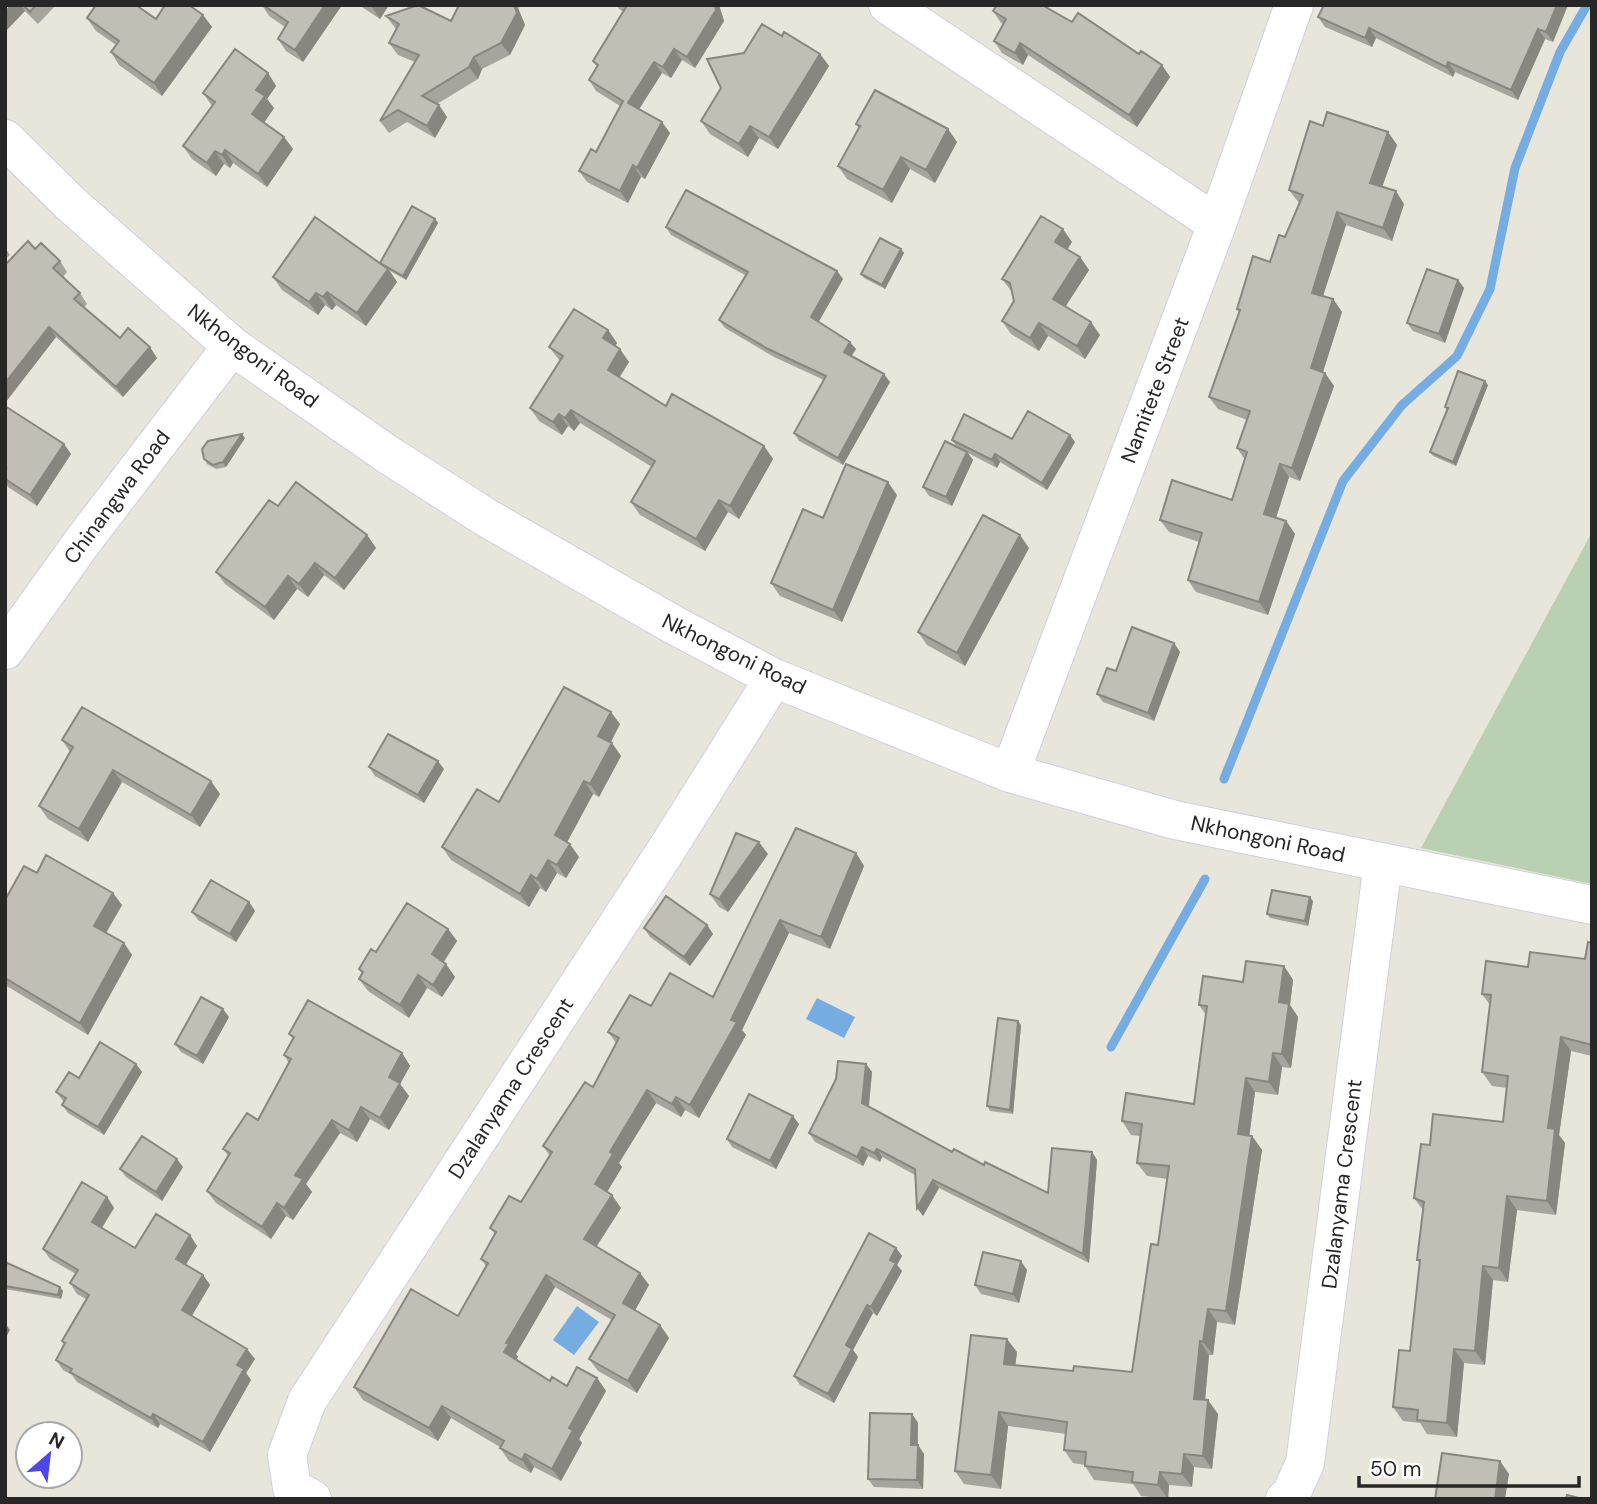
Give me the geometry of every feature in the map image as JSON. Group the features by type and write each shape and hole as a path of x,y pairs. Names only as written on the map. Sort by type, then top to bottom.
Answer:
{"street":[{"path":"888,5 1217,224"},
{"name":"Namitete Street","path":"1010,773 1217,224 1294,5"},
{"name":"Nkhongoni Road","path":"5,139 71,204 232,346 387,454 487,518 674,625 774,678 1010,773 1175,820 1592,905"},
{"name":"Chinangwa Road","path":"5,650 83,541 232,346"},
{"name":"Dzalanyama Crescent","path":"312,1499 292,1488 286,1455 307,1401 665,852 774,678"},
{"name":"Dzalanyama Crescent","path":"1285,1499 1291,1494 1305,1463 1383,863"}],"green space":[{"path":"1592,532 1592,884 1421,848"}],"water":[{"path":"817,998 855,1017 844,1038 806,1019"},
{"path":"577,1306 599,1322 574,1355 553,1340"}],"building":[{"path":"23,5 36,5 30,12"},
{"path":"96,5 136,5 156,19 165,5 189,5 203,15 154,83 111,52 119,41 87,18"},
{"path":"263,5 325,5 295,50 278,39 288,22"},
{"path":"418,5 451,21 459,5 514,5 517,13 501,43 474,57 469,67 422,96 439,105 427,126 398,110 380,121 419,55 389,43 399,24 386,16"},
{"path":"623,5 715,5 716,10 687,57 674,49 663,67 654,62 628,103 662,122 637,168 633,165 620,191 579,171 591,149 596,152 623,101 589,80 598,65 593,61 626,7"},
{"path":"997,5 1042,5 1072,22 1078,13 1139,54 1141,51 1162,65 1129,115 1020,43 1015,53 994,41 1006,19 993,11"},
{"path":"1324,5 1557,5 1546,32 1538,29 1511,90 1448,62 1446,67 1369,28 1365,38 1318,17"},
{"path":"762,24 782,36 784,32 820,54 769,137 750,126 739,144 701,121 721,88 707,59 744,53"},
{"path":"235,49 268,73 256,90 265,96 252,114 284,137 258,174 225,150 222,155 215,151 207,163 183,146 215,102 203,93"},
{"path":"875,90 948,129 926,170 901,157 883,190 838,166 860,126 856,124"},
{"path":"1327,112 1388,132 1370,183 1396,191 1383,228 1337,212 1312,293 1333,299 1311,368 1325,373 1292,468 1280,464 1264,514 1286,521 1259,602 1188,580 1202,533 1160,520 1172,480 1232,500 1247,452 1237,448 1250,411 1209,397 1240,310 1237,309 1253,256 1270,262 1279,235 1285,237 1303,195 1289,190 1310,121 1323,126"},
{"path":"686,190 837,271 811,317 850,342 844,352 884,374 838,458 794,433 826,376 768,349 719,320 748,272 666,227"},
{"path":"412,206 435,219 403,276 380,263"},
{"path":"1041,216 1063,229 1055,242 1080,257 1053,299 1091,322 1077,346 1039,323 1030,338 1002,321 1014,301 1010,283 1002,279"},
{"path":"315,217 388,269 357,313 327,292 323,297 316,293 309,302 273,277"},
{"path":"880,238 901,249 882,285 861,274"},
{"path":"28,241 35,249 41,243 60,261 53,268 80,293 74,299 120,338 128,328 150,347 116,387 49,327 5,383 5,265"},
{"path":"1427,269 1458,280 1439,334 1407,323"},
{"path":"574,309 608,330 603,338 620,349 608,370 666,406 672,394 764,446 730,506 719,500 696,539 631,502 655,461 571,410 565,418 559,414 553,422 530,408 563,356 549,347"},
{"path":"1458,371 1485,381 1453,462 1430,452 1448,408 1445,407"},
{"path":"5,406 64,444 30,495 5,479"},
{"path":"1028,411 1070,435 1042,483 995,454 992,460 952,440 964,414 1012,439"},
{"path":"242,434 223,462 213,465 204,459 202,449 208,441"},
{"path":"945,441 967,452 946,497 923,487"},
{"path":"846,464 888,482 833,610 771,583 803,509 823,518"},
{"path":"296,482 367,535 335,578 315,563 299,584 288,576 265,607 216,572 269,500 278,506"},
{"path":"983,515 1020,535 957,653 918,632"},
{"path":"1132,627 1174,643 1148,713 1097,694 1107,668 1116,671"},
{"path":"564,687 611,712 598,736 612,743 590,784 584,781 555,835 570,844 557,865 548,860 537,879 531,875 520,894 442,847 477,789 499,802"},
{"path":"82,707 211,781 191,815 113,770 79,829 39,806 73,747 62,740"},
{"path":"388,734 438,761 418,795 369,767"},
{"path":"796,828 856,853 821,937 780,920 731,1020 737,1022 690,1105 676,1097 672,1104 647,1090 610,1152 613,1154 595,1184 612,1195 584,1239 640,1273 623,1303 660,1325 628,1381 589,1359 615,1315 546,1275 506,1343 509,1344 504,1352 550,1381 552,1377 567,1386 577,1367 597,1378 569,1428 573,1430 552,1469 525,1454 522,1460 500,1448 504,1441 442,1406 429,1428 354,1387 411,1289 458,1316 488,1263 481,1259 496,1232 490,1228 509,1196 521,1202 552,1152 543,1146 585,1082 593,1087 619,1038 608,1032 630,995 651,1006 670,973 713,997"},
{"path":"736,833 759,842 719,899 710,894"},
{"path":"46,855 113,893 94,926 124,943 80,1023 5,978 5,900 24,866 37,873"},
{"path":"211,880 249,902 230,934 192,912"},
{"path":"1272,890 1310,897 1305,921 1267,914"},
{"path":"666,896 707,925 684,957 644,928"},
{"path":"407,903 448,929 432,954 446,964 433,985 418,975 400,1005 359,979 363,972 359,969 371,949 376,952"},
{"path":"1588,942 1592,943 1592,1045 1561,1037 1548,1128 1555,1129 1547,1201 1507,1196 1499,1268 1483,1266 1475,1351 1454,1349 1447,1423 1417,1420 1418,1410 1393,1407 1399,1350 1410,1351 1420,1260 1417,1260 1424,1202 1414,1198 1421,1144 1430,1145 1433,1114 1503,1122 1508,1076 1482,1072 1491,995 1482,994 1486,961 1528,967 1530,952 1585,959"},
{"path":"1246,961 1284,966 1279,1002 1289,1004 1282,1054 1273,1053 1269,1082 1246,1078 1238,1134 1252,1136 1226,1311 1208,1309 1203,1342 1200,1341 1194,1399 1208,1400 1203,1456 1184,1454 1182,1474 1160,1472 1158,1485 1132,1482 1133,1472 1085,1466 1086,1452 1064,1450 1067,1422 999,1412 991,1475 955,1471 971,1335 1007,1339 1004,1364 1073,1371 1074,1366 1132,1372 1151,1244 1158,1245 1169,1166 1137,1163 1142,1124 1122,1121 1126,1093 1194,1104 1207,1006 1199,1005 1203,976 1243,982"},
{"path":"201,997 223,1009 197,1056 175,1044"},
{"path":"308,1000 402,1053 389,1077 400,1083 380,1118 361,1107 349,1130 332,1120 295,1175 303,1179 284,1208 277,1203 262,1227 207,1191 230,1153 223,1149 247,1113 258,1120 291,1059 284,1055 294,1037 289,1034"},
{"path":"998,1018 1018,1021 1010,1110 987,1106"},
{"path":"100,1042 136,1064 98,1127 62,1105 66,1098 56,1092 69,1072 79,1078"},
{"path":"838,1061 866,1064 862,1103 952,1152 954,1149 984,1165 985,1162 1048,1193 1052,1148 1092,1152 1083,1254 933,1180 917,1208 915,1169 877,1149 874,1153 862,1147 857,1157 809,1133 836,1079"},
{"path":"749,1094 793,1116 770,1161 727,1139"},
{"path":"142,1136 177,1159 156,1192 120,1169"},
{"path":"82,1182 107,1197 92,1222 135,1248 156,1214 190,1235 176,1259 203,1275 182,1310 247,1349 237,1365 244,1369 203,1442 153,1414 151,1418 70,1372 72,1369 56,1360 65,1343 62,1341 89,1295 70,1283 78,1270 43,1249"},
{"path":"869,1233 896,1248 890,1260 896,1263 871,1307 867,1305 846,1345 852,1349 828,1394 794,1376"},
{"path":"983,1252 1021,1261 1013,1294 975,1285"},
{"path":"5,1262 60,1287 58,1295 5,1286"},
{"path":"870,1413 912,1414 911,1445 918,1445 917,1480 868,1479"},
{"path":"1442,1453 1500,1461 1495,1499 1435,1499"},
{"path":"1567,1495 1583,1499 1566,1499"}],"waterway":[{"path":"1224,779 1343,481 1402,405 1457,356 1490,289 1515,168 1560,52 1587,5"},
{"path":"1111,1047 1205,879"}]}
